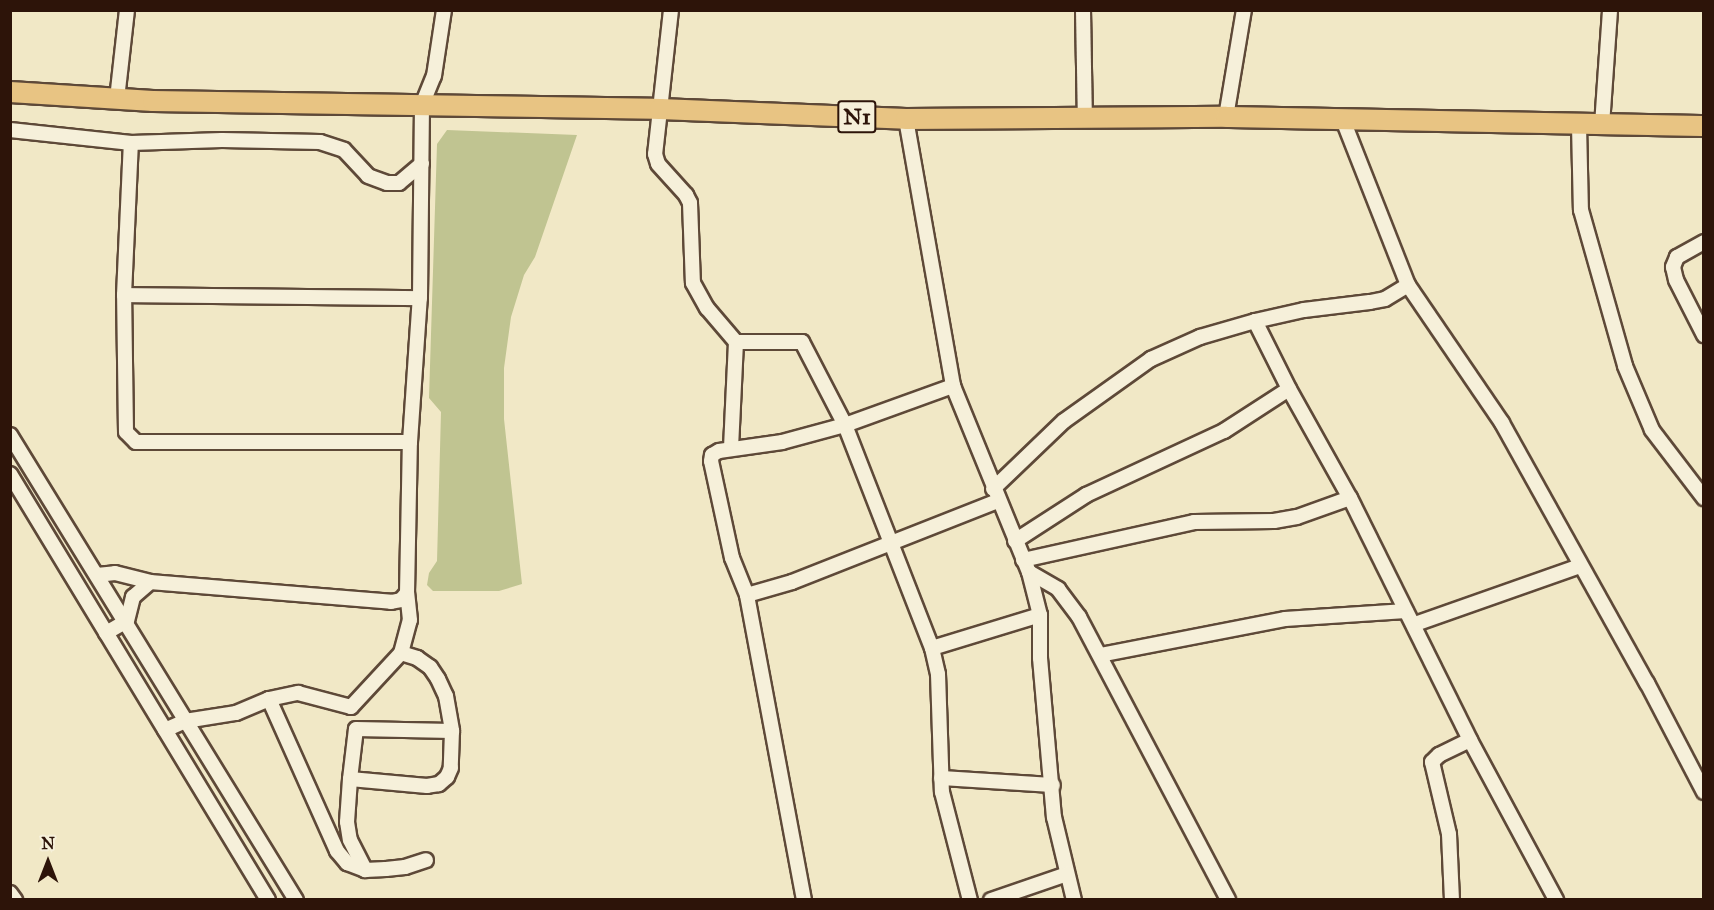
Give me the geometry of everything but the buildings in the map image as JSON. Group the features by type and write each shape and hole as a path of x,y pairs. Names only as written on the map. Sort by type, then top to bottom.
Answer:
{"highway":[{"name":"N1","path":"10,92 117,99 660,109 906,119 1085,120 1226,117 1704,126"}],"street":[{"path":"117,99 127,10"},
{"path":"351,707 401,653 410,620 407,593 410,442 420,298 422,105 434,76 444,10"},
{"path":"671,10 655,154 658,164 686,195 690,203 693,283 707,308 736,342 731,450"},
{"path":"1083,10 1085,120"},
{"path":"1226,117 1244,10"},
{"path":"1602,125 1610,10"},
{"path":"906,119 952,386 1026,566 1040,615 1040,658 1053,784 1054,817 1074,900"},
{"path":"1342,120 1408,285 1502,423 1647,682 1704,792"},
{"path":"1579,125 1581,210 1625,366 1652,430 1704,498"},
{"path":"10,130 131,143 222,140 320,142 344,150 368,176 387,183 399,183 422,164"},
{"path":"131,143 124,295 126,432 136,442 410,442"},
{"path":"1704,242 1677,257 1673,267 1676,280 1704,335"},
{"path":"747,595 792,582 891,545 996,495 1048,434 1131,372 1182,345 1256,321 1304,310 1370,303 1385,298 1408,285"},
{"path":"124,295 420,298"},
{"path":"1256,321 1289,389 1350,498 1470,740 1556,900"},
{"path":"736,342 802,342 845,425 932,648 938,674 941,778 970,900"},
{"path":"804,900 747,595 732,558 711,461 712,454 782,442 845,425 952,386"},
{"path":"1015,541 1086,495 1224,431 1289,389"},
{"path":"10,435 127,621 185,721 292,894 273,900"},
{"path":"10,474 268,900"},
{"path":"1026,566 1194,522 1274,520 1296,517 1350,498"},
{"path":"61,560 81,549"},
{"path":"1026,566 1058,589 1079,616 1228,900"},
{"path":"1414,624 1580,566"},
{"path":"98,575 115,573 150,582 391,602 401,600 407,593"},
{"path":"106,633 127,621 134,597 150,582"},
{"path":"1101,655 1264,622 1406,611"},
{"path":"932,648 1040,615"},
{"path":"350,778 427,786 439,784 447,777 451,768 452,731 446,696 430,667 417,658 401,653"},
{"path":"165,730 185,721 236,713 269,699 298,693 351,707"},
{"path":"269,699 337,851 347,863 365,870 405,867 426,860"},
{"path":"351,707 356,729 347,822 350,840 365,870"},
{"path":"356,729 452,731"},
{"path":"1452,900 1449,834 1432,762 1439,755 1470,740"},
{"path":"941,778 1053,784"},
{"path":"992,900 1067,874"},
{"path":"10,893 15,900"}],"green space":[{"path":"447,130 577,135 535,257 524,275 511,317 504,368 504,419 522,584 499,591 433,591 427,585 429,573 437,561 441,412 429,398 437,144"}]}
